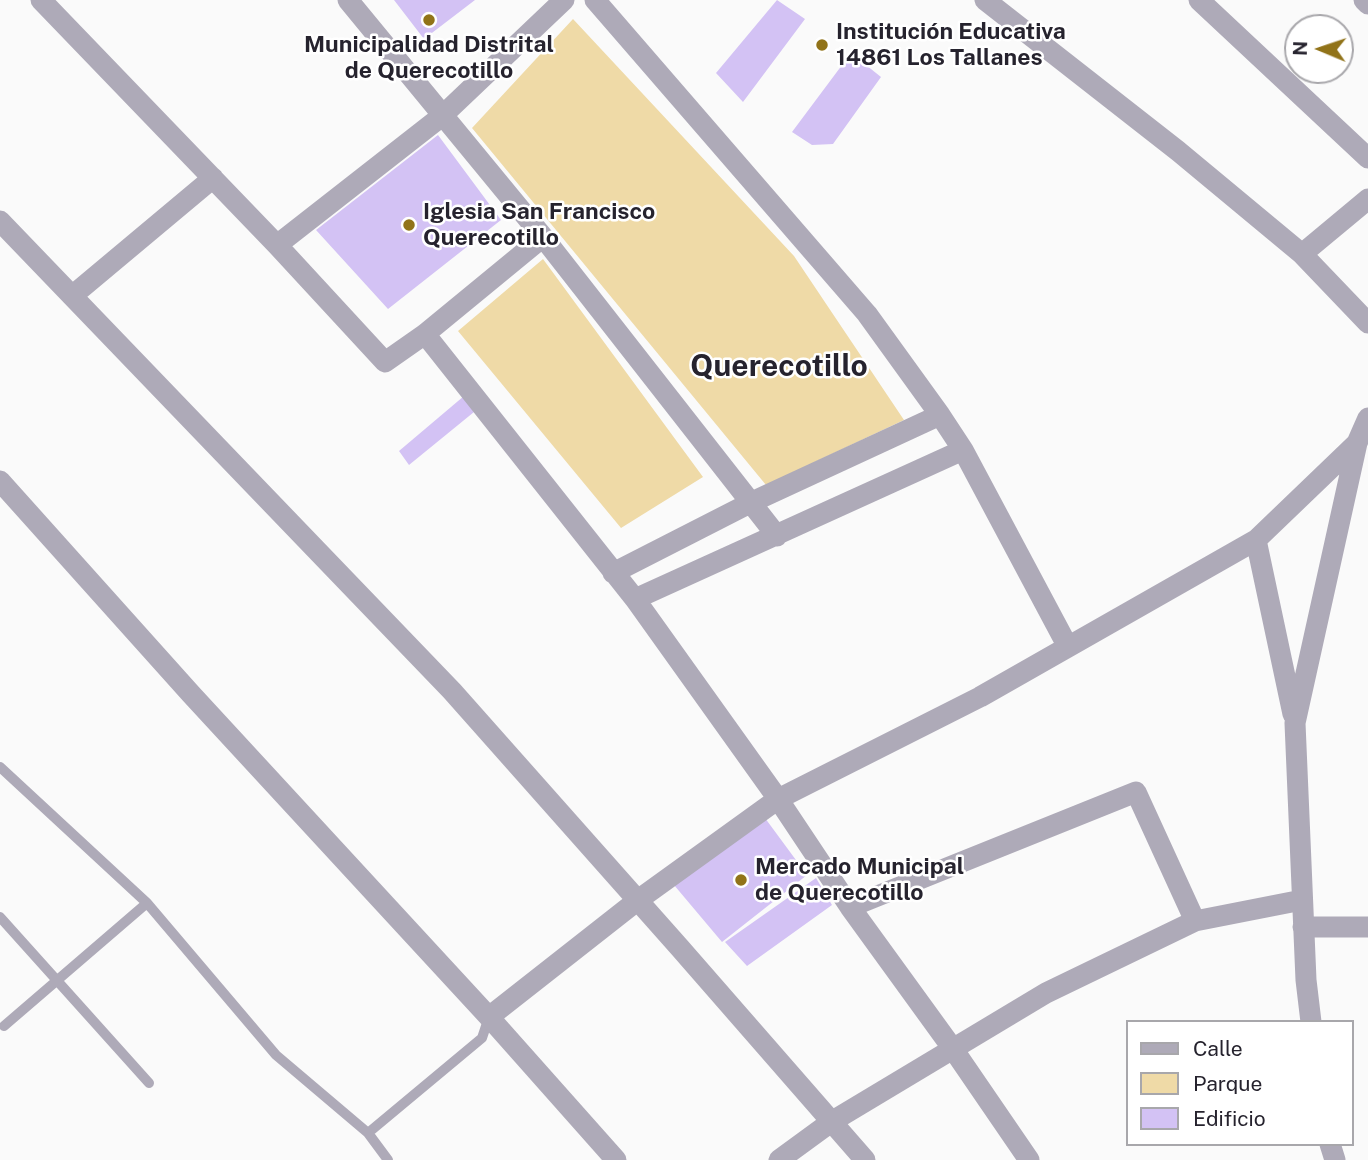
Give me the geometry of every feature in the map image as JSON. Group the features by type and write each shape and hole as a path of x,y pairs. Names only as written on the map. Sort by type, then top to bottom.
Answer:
{"street":[{"path":"41,0 386,362 425,334 543,237"},
{"path":"348,0 543,237 777,536"},
{"path":"277,245 442,116 564,0"},
{"path":"595,0 867,314 963,450 1068,647"},
{"path":"985,0 1178,151 1302,254 1368,323"},
{"path":"1199,0 1368,158"},
{"path":"72,296 213,178"},
{"path":"1302,254 1368,200"},
{"path":"0,221 452,691 865,1160"},
{"path":"425,334 635,599 1029,1160"},
{"path":"613,573 752,502 940,415"},
{"path":"1295,723 1357,443 1368,418"},
{"path":"489,1017 638,900 778,799 981,696 1256,540 1357,443"},
{"path":"635,599 963,450"},
{"path":"0,481 616,1160"},
{"path":"1256,540 1295,723 1303,927 1311,1020"},
{"path":"850,907 1136,792 1195,920"},
{"path":"779,1160 831,1122 1046,993 1195,920 1302,900"},
{"path":"1303,927 1368,927"}],"lane":[{"path":"0,767 147,903 276,1055 368,1133 388,1160"},
{"path":"4,1026 147,903"},
{"path":"0,918 149,1083"},
{"path":"368,1133 482,1038 489,1017"}],"green space":[{"path":"573,19 794,256 904,420 766,485 472,128"},
{"path":"543,259 703,477 621,528 458,331"}],"building":[{"name":"Municipalidad Distrital de Querecotillo","path":"394,0 475,0 424,39"},
{"path":"777,0 805,19 743,102 716,73"},
{"path":"851,53 881,77 833,144 812,145 792,132"},
{"name":"Iglesia San Francisco Querecotillo","path":"438,135 501,220 388,309 316,230"},
{"path":"464,396 474,412 409,465 399,451"},
{"name":"Mercado Municipal de Querecotillo","path":"765,818 807,875 722,942 674,885"},
{"path":"816,878 832,905 747,966 725,942"}],"place":[{"name":"Municipalidad Distrital de Querecotillo","path":"429,20"},
{"name":"Institución Educativa 14861 Los Tallanes","path":"822,45"},
{"name":"Iglesia San Francisco Querecotillo","path":"409,225"},
{"name":"Mercado Municipal de Querecotillo","path":"741,880"}],"district":[{"name":"Querecotillo","path":"779,367"}]}
